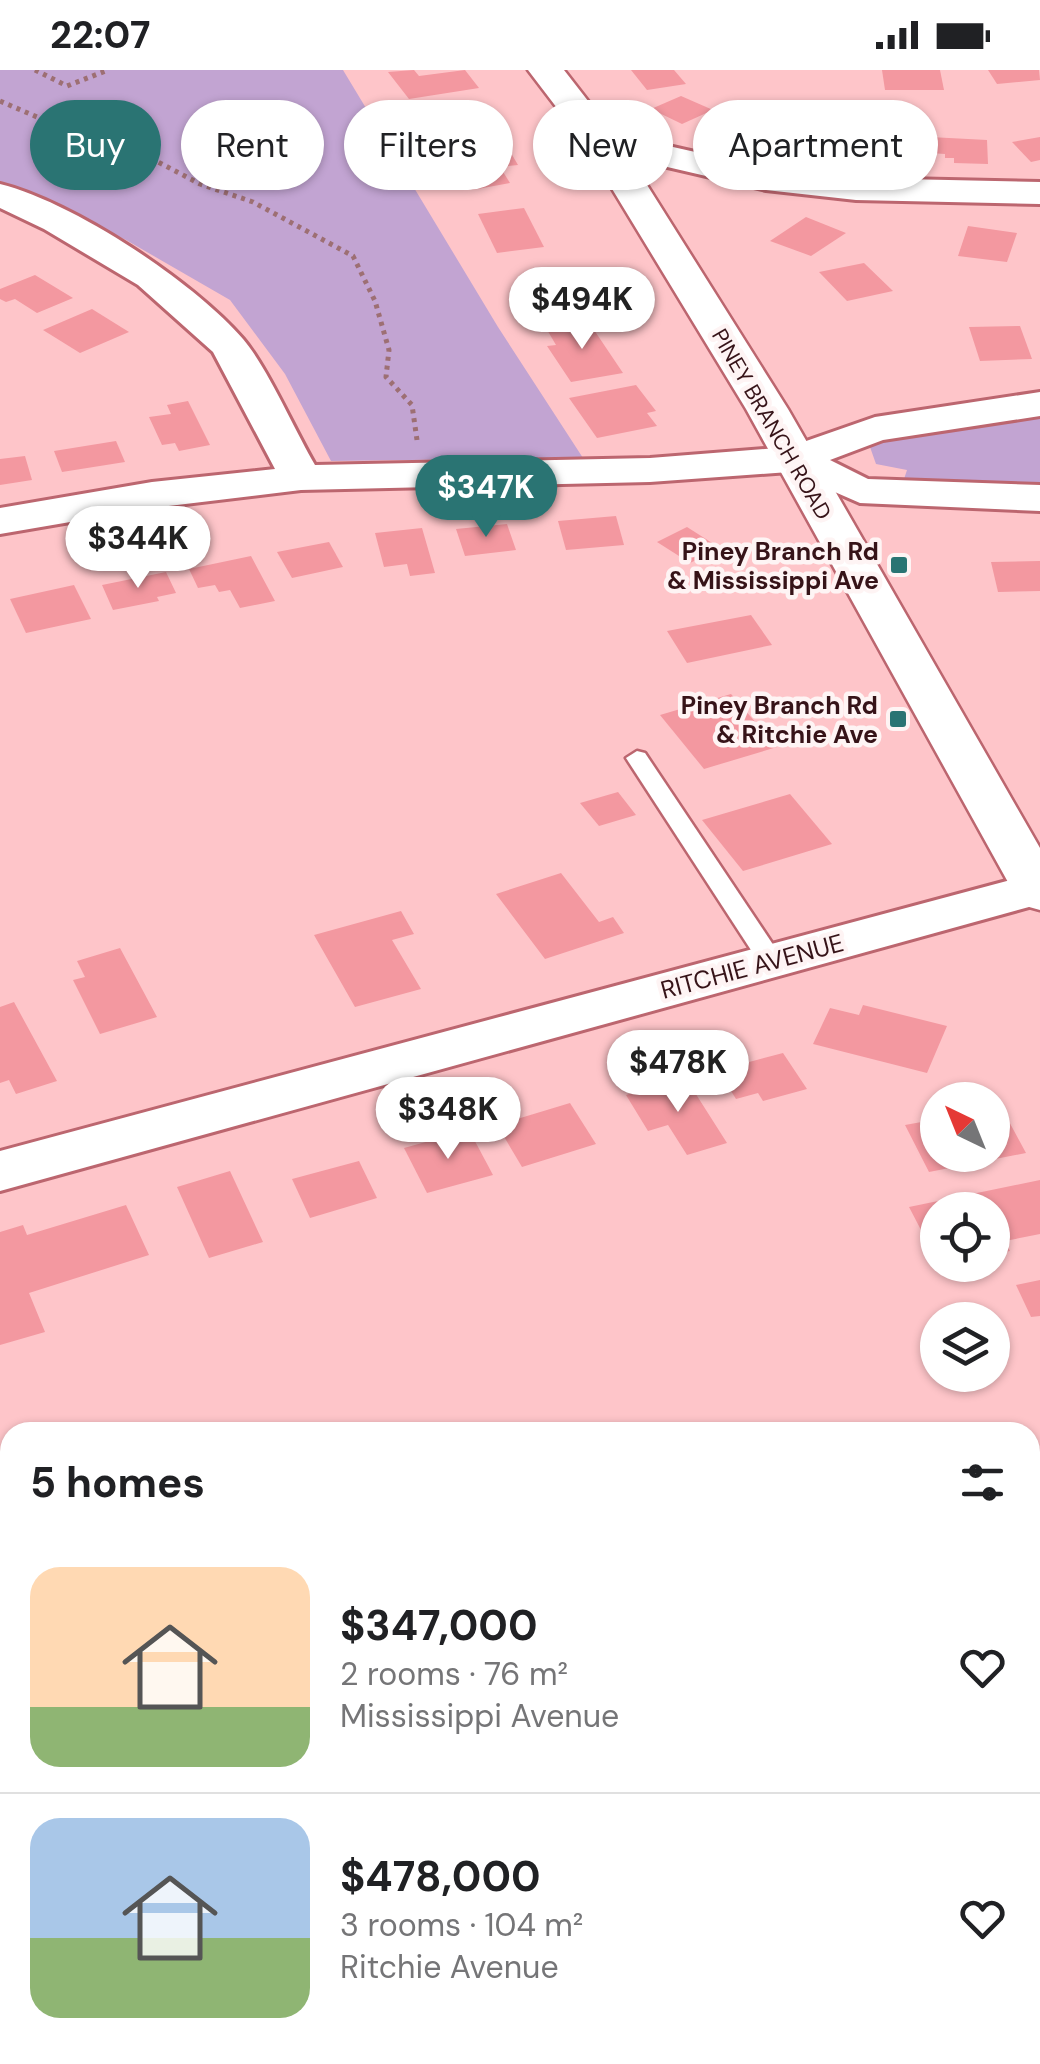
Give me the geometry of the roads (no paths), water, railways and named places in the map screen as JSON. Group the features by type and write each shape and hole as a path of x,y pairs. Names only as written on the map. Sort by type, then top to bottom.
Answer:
{"main road":[{"name":"PINEY BRANCH ROAD","path":"546,70 569,100"},
{"name":"PINEY BRANCH ROAD","path":"631,190 795,460 1039,889"}],"street":[{"path":"673,158 802,183 954,194 1040,193"},
{"path":"0,195 57,222 152,277 229,346 302,478"},
{"path":"0,522 152,496 302,478 650,470 795,460 875,430 1040,404"},
{"path":"795,460 860,491 1040,498"},
{"name":"RITCHIE AVENUE","path":"0,1170 1039,889"}],"lane":[{"path":"637,758 771,961"}],"place":[{"name":"Piney Branch Rd & Mississippi Ave","path":"899,565"},
{"name":"Piney Branch Rd & Ritchie Ave","path":"898,719"}]}
